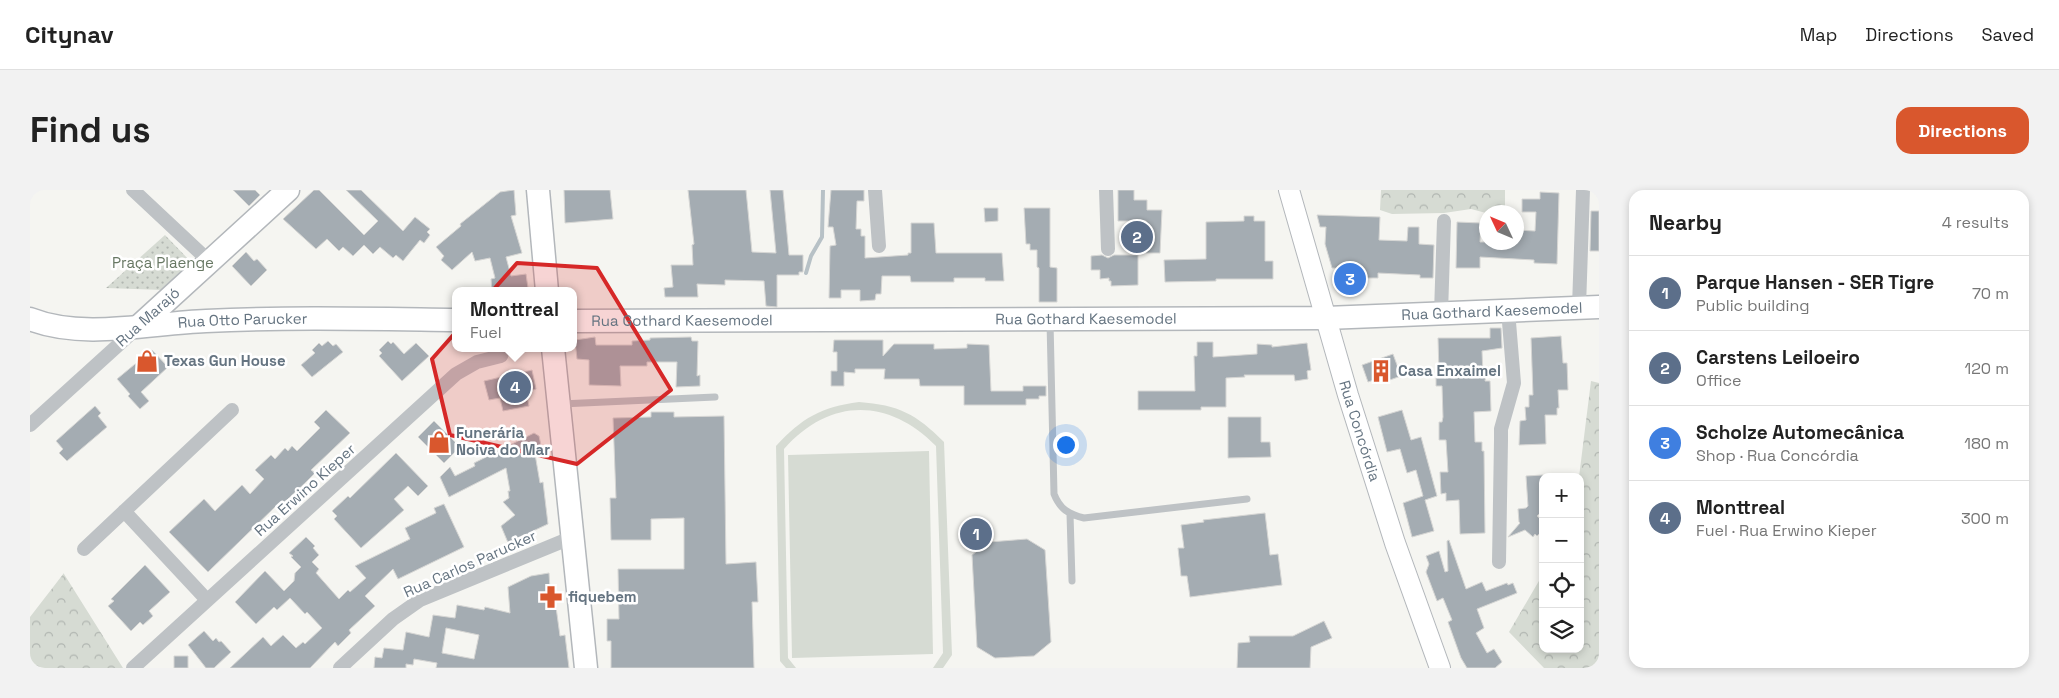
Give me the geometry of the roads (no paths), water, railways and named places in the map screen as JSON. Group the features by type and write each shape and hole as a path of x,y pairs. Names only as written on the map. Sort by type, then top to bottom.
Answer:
{"main road":[{"name":"Rua Marajó","path":"139,326 288,190"},
{"path":"538,190 547,287"},
{"path":"187,282 185,290 186,307 196,317 206,320"},
{"name":"Rua Gothard Kaesemodel","path":"577,321 1326,318 1589,307"},
{"name":"Rua Otto Parucker","path":"30,319 57,326 80,328 139,326 206,320 452,320"},
{"path":"550,353 558,404 586,668"}],"street":[{"path":"133,190 210,261"},
{"path":"875,190 879,246"},
{"path":"1106,190 1108,249"},
{"name":"Rua Concórdia","path":"1289,190 1348,395 1390,528 1440,668"},
{"path":"1583,190 1589,307"},
{"path":"1441,313 1444,220"},
{"path":"1499,562 1500,440 1514,383 1508,310"},
{"name":"Rua Marajó","path":"30,425 139,326"},
{"name":"Rua Erwino Kieper","path":"133,668 456,374 477,362 501,356 502,352"},
{"path":"84,549 232,410"},
{"path":"124,511 207,600"},
{"name":"Rua Carlos Parucker","path":"340,668 393,619 420,600 573,537"}],"lane":[{"path":"1050,319 1054,494 1059,507 1070,514 1084,518 1247,500"},
{"path":"558,404 715,398"},
{"path":"1070,514 1072,581"}],"waterway":[{"path":"806,273 811,256 822,237 823,190"}],"place":[{"name":"Carstens Leiloeiro","path":"1137,237"},
{"name":"Scholze Automecânica","path":"1350,279"},
{"name":"Texas Gun House","path":"147,361"},
{"name":"Casa Enxaimel","path":"1381,371"},
{"name":"Monttreal","path":"515,387"},
{"name":"Funerária Noiva do Mar","path":"439,442"},
{"name":"Parque Hansen - SER Tigre","path":"976,534"},
{"name":"fiquebem","path":"551,597"}],"park label":[{"name":"Praça Plaenge","path":"163,263"}]}
